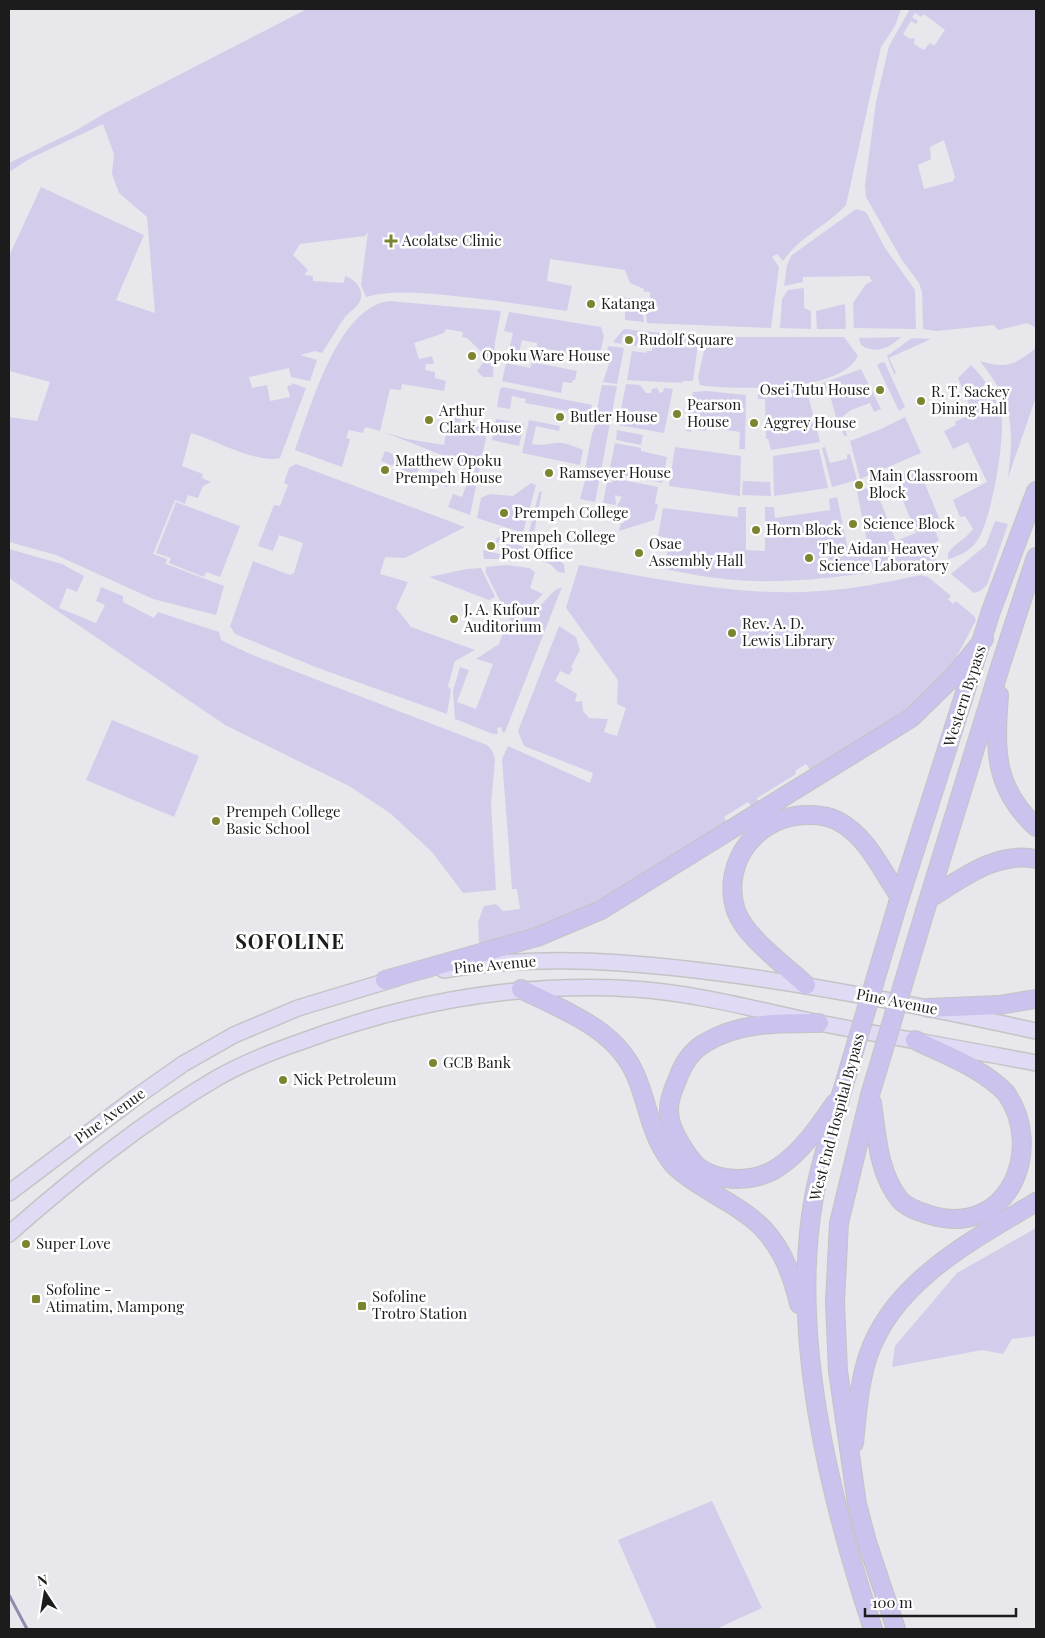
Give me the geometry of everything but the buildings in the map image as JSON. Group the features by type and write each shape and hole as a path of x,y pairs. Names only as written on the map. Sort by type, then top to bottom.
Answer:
{"highway":[{"name":"Western Bypass","path":"899,900 984,638 1036,491"},
{"name":"Western Bypass","path":"928,905 1000,664 1036,557"},
{"path":"385,980 536,937 601,910 911,718 952,678 984,638"},
{"path":"1000,664 996,744 1002,779 1021,813 1036,827"},
{"path":"806,985 755,938 743,924 736,910 733,892 734,874 742,850 752,836 770,823 795,815 820,815 837,820 863,839 899,900"},
{"path":"928,905 998,860 1024,857 1036,859"},
{"name":"West End Hospital Bypass","path":"873,1629 848,1548 821,1428 811,1358 806,1281 814,1197 841,1095 899,900"},
{"name":"West End Hospital Bypass","path":"896,1629 867,1542 851,1468 838,1371 836,1282 839,1224 870,1095 928,905"},
{"path":"521,990 594,1026 617,1045 636,1076 656,1138 673,1164 692,1180 750,1217 775,1241 794,1282 811,1358"},
{"path":"928,1008 999,1005 1036,999"},
{"path":"819,1023 751,1026 705,1043 690,1054 675,1086 668,1110 673,1131 689,1158 699,1167 714,1175 732,1179 749,1178 766,1174 794,1155 808,1141 841,1095"},
{"path":"870,1095 883,1172 902,1202 918,1212 958,1221 986,1215 1020,1184 1027,1152 1025,1120 1021,1112 1006,1093 982,1073 915,1040"},
{"path":"851,1468 859,1393 868,1355 890,1313 928,1272 1036,1202"}],"main road":[{"name":"Pine Avenue","path":"9,1193 136,1097 234,1035 298,1008 385,980 479,964 571,959 649,963 806,985 1036,1031"},
{"path":"9,1234 111,1150 174,1105 219,1077 274,1051 380,1014 521,990 575,987 637,989 722,1002 819,1023 1036,1064"}],"shaded area":[{"path":"307,9 901,9 895,26 881,47 846,205 797,245 783,261 777,254 772,257 779,267 771,328 647,323 646,314 653,311 652,306 650,306 650,292 644,292 644,289 630,283 625,270 550,259 547,281 572,286 567,311 425,293 395,293 366,297 361,285 368,232 365,236 300,244 293,255 308,270 304,275 313,276 313,281 344,283 345,276 359,286 361,299 356,307 345,317 322,353 315,351 300,355 317,360 310,381 291,377 289,368 249,377 252,388 267,385 270,401 290,397 287,386 292,385 292,383 306,388 280,458 260,458 248,455 191,433 182,466 203,474 202,478 211,482 203,486 198,498 188,495 185,504 175,500 153,554 167,559 166,564 224,586 216,615 153,599 56,555 9,542 9,417 37,421 50,382 9,371 9,256 41,187 144,235 116,300 155,313 147,217 119,193 112,174 114,154 103,124 31,158 9,172 9,163 75,131 107,112"},
{"path":"910,9 1036,9 1036,328 1027,323 998,330 994,325 937,331 923,329 922,292 919,283 902,260 866,197 865,185 876,102 889,46","holes":["915,13 921,17 924,14 945,30 934,46 930,43 924,50 914,44 915,38 910,39 903,34 911,21 916,24 918,21 912,17","944,140 955,177 953,181 924,189 918,165 931,159 930,147"]},
{"path":"856,209 866,212 885,248 915,290 916,329 854,328 853,303 866,284 872,281 869,276 803,277 803,282 784,286 787,265 792,255"},
{"path":"804,288 804,308 811,311 811,329 780,328 782,299 788,290"},
{"path":"622,297 644,300 644,305 639,305 639,314 643,314 644,322 625,320 625,303"},
{"path":"389,301 501,311 495,342 493,377 483,377 477,371 487,357 467,338 462,337 463,332 446,329 444,333 414,343 419,359 432,356 434,364 426,364 425,370 435,372 435,378 446,381 444,391 402,384 401,390 390,389 380,431 365,427 363,433 349,430 346,438 350,439 342,467 295,450 328,362 341,340 355,321 371,308"},
{"path":"845,304 846,329 817,329 816,311"},
{"path":"509,312 601,327 604,336 599,359 537,347 537,343 522,340 519,353 509,350 513,333 504,331"},
{"path":"624,329 699,337 693,381 683,381 682,383 627,380 632,351 647,353 647,351 652,351 653,344 646,343 645,346 634,346 636,336 623,334 621,344 613,342"},
{"path":"707,337 844,337 858,356 848,368 832,377 811,383 764,388 705,386 700,385 698,378"},
{"path":"901,337 887,347 877,350 861,345 859,338"},
{"path":"912,338 931,339 889,358 896,373 894,374 887,356"},
{"path":"608,346 624,348 617,384 603,382 609,364 605,363"},
{"path":"1036,348 1036,397 1008,478 1011,444 1009,416 1000,390 980,361 997,365 1010,364"},
{"path":"532,362 577,371 575,380 572,383 563,382 561,393 502,381 506,363 530,368"},
{"path":"882,362 885,363 905,407 899,411 877,365"},
{"path":"971,365 989,387 1001,413 1002,425 999,459 992,498 977,541 961,555 948,559 948,553 973,529 965,516 960,517 953,500 987,482 968,442 953,449 944,431 956,425 955,422 973,413 958,378"},
{"path":"861,369 881,409 874,412 870,403 851,410 842,417 847,436 844,436 841,427 839,428 828,388 825,389 823,383"},
{"path":"626,384 640,385 646,393 651,393 652,389 657,388 660,393 663,392 664,388 673,389 664,433 618,425"},
{"path":"602,385 617,386 601,471 585,469 592,434 597,420 595,419"},
{"path":"503,387 592,405 590,415 525,403 526,399 512,396 510,409 497,407 500,389"},
{"path":"806,387 820,442 771,450 768,439 766,439 765,399 758,399 758,394"},
{"path":"707,391 746,395 745,449 739,449 740,432 707,427 706,431 692,429 691,432 686,431 687,422 692,423 693,421 688,420 691,402 696,403 697,401 692,399 693,392"},
{"path":"455,416 461,417 459,430 469,432 471,419 474,420 486,438 470,515 448,507 453,494 462,497 469,478 460,475 464,464 384,432 407,439 444,445 447,428 453,429"},
{"path":"905,417 921,453 860,479 850,441"},
{"path":"496,419 524,424 519,446 492,440"},
{"path":"529,420 560,426 559,431 536,426 532,444 562,443 583,450 580,465 522,453"},
{"path":"617,430 643,435 641,445 616,440"},
{"path":"615,443 641,448 641,451 667,457 662,483 609,472"},
{"path":"675,447 741,456 740,496 669,486"},
{"path":"825,447 830,463 847,459 847,455 850,454 857,480 832,487 822,448"},
{"path":"819,449 828,488 774,496 773,456"},
{"path":"385,451 420,465 416,475 381,461"},
{"path":"296,464 465,527 405,558 385,557 380,574 408,582 396,608 411,627 475,650 455,661 448,686 451,690 447,714 318,668 235,634 230,626 253,561 290,575 294,573 303,543 279,535 273,551 258,546 274,505 280,506 288,485 284,483 289,468"},
{"path":"918,467 939,518 931,521 939,540 930,547 937,561 844,576 775,581 719,578 665,569 669,538 658,536 663,508 738,517 738,507 746,507 746,550 765,551 765,507 774,507 775,518 830,510 829,499 837,497 849,555 869,551 857,492 867,488 870,497 878,495 896,541 916,533 894,478"},
{"path":"430,468 451,476 447,487 425,479"},
{"path":"585,473 600,476 595,502 580,499 586,476"},
{"path":"613,478 658,487 655,503 658,505 654,520 619,531 621,523 624,523 626,508 617,506 622,497 615,495 616,505 603,503 607,482 612,483"},
{"path":"743,481 770,482 771,496 742,495"},
{"path":"531,483 536,485 523,533 477,518 481,498 490,494 513,496"},
{"path":"542,491 534,533 558,540 557,547 528,536 539,492"},
{"path":"176,502 240,526 220,577 206,572 204,577 169,563 171,558 156,553"},
{"path":"995,521 1008,524 987,585 974,593 951,574 986,545"},
{"path":"497,537 558,560 564,564 565,573 558,572 550,564 527,556 525,559 484,559 483,550 503,555 506,545 496,542"},
{"path":"9,549 62,564 84,576 77,592 67,588 59,608 96,623 105,605 96,601 101,587 123,596 123,602 154,618 158,612 219,632 221,640 250,654 487,745 492,750 495,760 491,804 496,890 463,893 432,852 390,813 349,786 225,725 9,578"},
{"path":"506,565 529,568 535,572 530,588 543,594 514,622 510,620 486,573 486,567"},
{"path":"579,565 699,586 790,592 832,590 921,575 928,577 951,596 948,599 953,604 956,601 974,616 976,620 956,658 938,685 919,703 890,724 811,771 806,764 795,771 796,774 757,798 760,805 753,809 748,802 724,817 728,824 583,911 522,934 479,944 478,922 484,906 496,904 503,911 520,909 517,889 512,889 502,759 508,746 590,783 593,773 524,746 518,731 559,626 576,637 580,650 569,675 560,671 555,681 577,694 575,702 582,701 583,711 589,718 608,719 604,732 617,736 626,708 617,704 618,680 566,608"},
{"path":"481,568 495,597 489,600 429,577 467,569"},
{"path":"562,587 505,732 503,733 501,727 497,728 498,734 493,734 455,719 453,691 460,667 469,670 457,702 476,709 493,664 476,659 499,644 503,633 536,610 555,590"},
{"path":"112,720 199,756 174,817 86,780"},
{"path":"1036,1228 1036,1336 1012,1339 1003,1354 982,1350 892,1367 895,1346 957,1273"},
{"path":"712,1501 762,1608 716,1629 657,1629 618,1540"}],"waterway":[{"path":"9,1595 27,1629"}],"place":[{"name":"Acolatse Clinic","path":"391,241"},
{"name":"Katanga","path":"591,304"},
{"name":"Rudolf Square","path":"629,340"},
{"name":"Opoku Ware House","path":"472,356"},
{"name":"Osei Tutu House","path":"880,390"},
{"name":"R. T. Sackey Dining Hall","path":"921,401"},
{"name":"Pearson House","path":"677,414"},
{"name":"Butler House","path":"560,417"},
{"name":"Arthur Clark House","path":"429,420"},
{"name":"Aggrey House","path":"754,423"},
{"name":"Matthew Opoku Prempeh House","path":"385,470"},
{"name":"Ramseyer House","path":"549,473"},
{"name":"Main Classroom Block","path":"859,485"},
{"name":"Prempeh College","path":"504,513"},
{"name":"Science Block","path":"853,524"},
{"name":"Horn Block","path":"756,530"},
{"name":"Prempeh College Post Office","path":"491,546"},
{"name":"Osae Assembly Hall","path":"639,553"},
{"name":"The Aidan Heavey Science Laboratory","path":"809,558"},
{"name":"J. A. Kufour Auditorium","path":"454,619"},
{"name":"Rev. A. D. Lewis Library","path":"732,633"},
{"name":"Prempeh College Basic School","path":"216,821"},
{"name":"GCB Bank","path":"433,1063"},
{"name":"Nick Petroleum","path":"283,1080"},
{"name":"Super Love","path":"26,1244"},
{"name":"Sofoline - Atimatim, Mampong","path":"36,1299"},
{"name":"Sofoline Trotro Station","path":"362,1306"}],"district":[{"name":"SOFOLINE","path":"290,942"}]}
